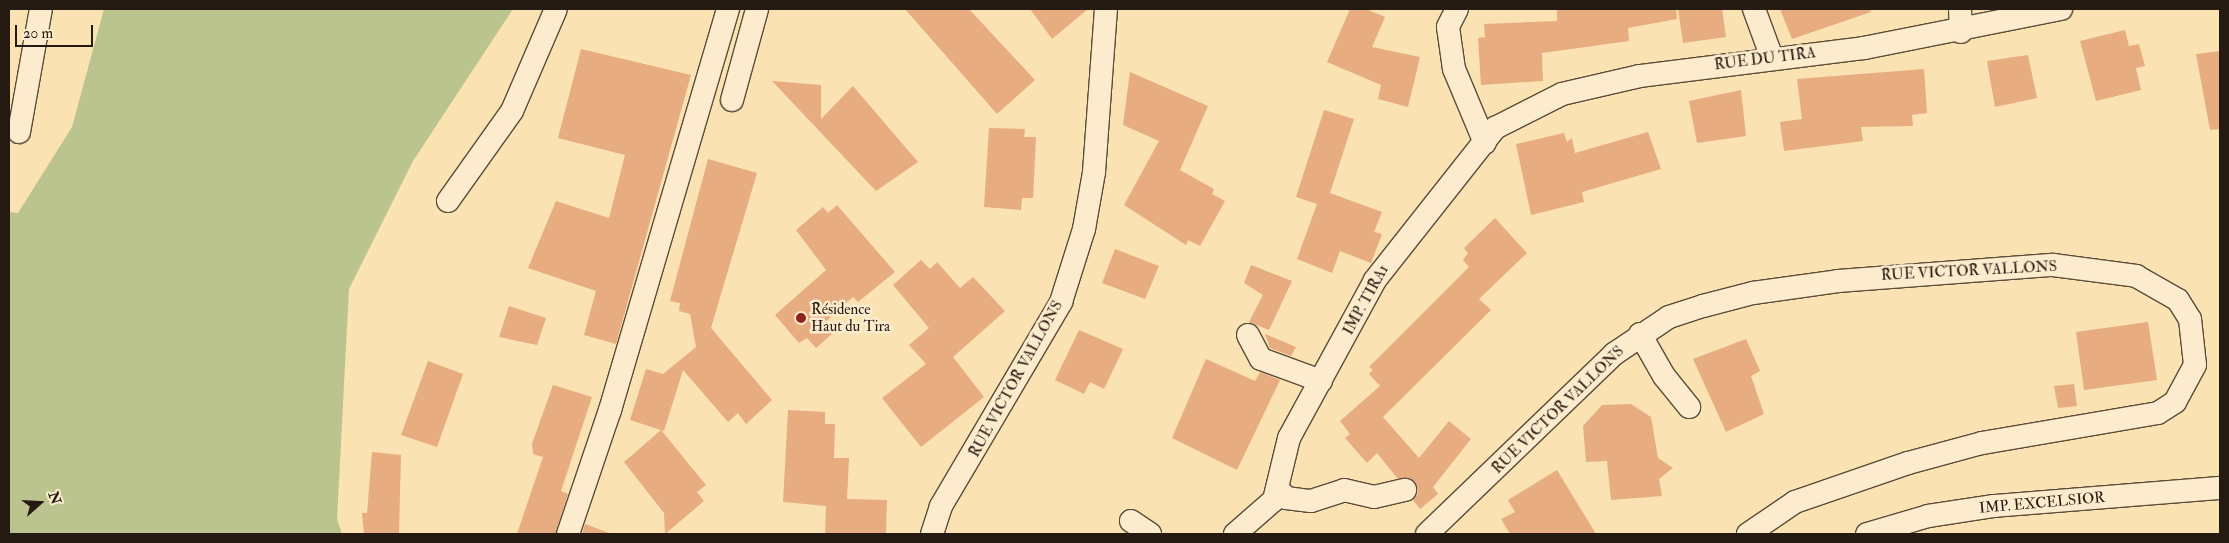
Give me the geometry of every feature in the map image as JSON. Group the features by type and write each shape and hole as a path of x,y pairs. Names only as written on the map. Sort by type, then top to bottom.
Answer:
{"street":[{"path":"19,132 40,9"},
{"path":"448,201 512,111 556,9"},
{"path":"568,534 610,410 728,9"},
{"path":"732,100 757,9"},
{"name":"RUE VICTOR VALLONS","path":"932,534 941,506 1061,302 1084,229 1094,172 1106,9"},
{"path":"1457,9 1448,27 1454,69 1485,143"},
{"path":"1754,9 1772,58"},
{"path":"1960,9 1961,32"},
{"name":"RUE DU TIRA","path":"1485,143 1495,128 1562,94 1640,76 1961,32 2061,9"},
{"name":"IMP. TIRA1","path":"1279,483 1289,438 1394,252 1485,143"},
{"name":"RUE VICTOR VALLONS","path":"1427,534 1573,392 1640,334 1669,317 1753,293 1918,272 2053,265 2136,276 2178,300 2190,319 2195,365 2175,402 2158,413 1982,443 1882,471 1795,502 1748,534"},
{"path":"1640,334 1664,376 1689,407"},
{"path":"1248,335 1261,359 1321,381"},
{"path":"1279,483 1286,498 1311,501 1344,490 1374,497 1405,490"},
{"path":"1235,534 1274,500 1279,483"},
{"name":"IMP. EXCELSIOR","path":"1867,534 1928,516 1994,506 2220,488"},
{"path":"1131,521 1150,534"}],"green space":[{"path":"104,9 513,9 413,161 349,289 337,519 342,534 9,534 9,212 18,213 72,127"}],"building":[{"path":"905,9 969,9 1035,80 997,114"},
{"path":"1030,9 1088,9 1052,39"},
{"path":"1350,9 1366,9 1385,17 1372,47 1420,57 1408,107 1378,99 1381,85 1327,62"},
{"path":"1557,9 1676,9 1677,19 1628,28 1629,41 1542,53 1543,81 1481,85 1478,38 1485,37 1484,24 1557,21"},
{"path":"1678,9 1722,9 1726,37 1683,43"},
{"path":"1780,9 1870,9 1871,12 1792,39"},
{"path":"2125,30 2129,46 2139,44 2145,66 2136,68 2141,90 2096,101 2080,41"},
{"path":"581,49 691,75 616,344 584,335 596,291 528,268 556,201 609,218 625,155 558,138"},
{"path":"2220,51 2220,129 2210,130 2196,54"},
{"path":"2028,55 2037,98 1995,107 1987,61"},
{"path":"1924,69 1927,113 1912,115 1913,126 1861,127 1863,141 1784,151 1780,122 1802,119 1797,79"},
{"path":"1130,72 1208,106 1180,170 1214,189 1212,194 1225,201 1200,246 1188,240 1186,245 1124,205 1159,141 1123,125"},
{"path":"772,81 821,85 821,119 853,86 918,162 876,191"},
{"path":"1741,90 1746,136 1697,143 1689,101"},
{"path":"1324,110 1354,119 1330,193 1382,212 1374,232 1382,234 1371,263 1340,251 1332,273 1297,259 1317,204 1296,197"},
{"path":"989,128 1025,129 1024,137 1036,137 1033,198 1022,198 1021,210 984,207"},
{"path":"1648,132 1661,169 1582,192 1584,202 1531,215 1516,144 1564,133 1567,142 1572,138 1575,153"},
{"path":"708,159 757,173 711,328 772,400 746,424 738,413 728,422 683,370 664,431 630,420 646,369 663,374 696,347 690,314 679,311 680,303 670,301"},
{"path":"837,205 895,272 858,302 853,297 823,324 832,334 816,348 807,338 799,343 775,315 826,270 796,230 823,207 828,213"},
{"path":"1495,218 1527,253 1479,299 1491,310 1383,417 1419,458 1449,421 1471,439 1433,487 1438,494 1420,509 1413,500 1418,493 1415,482 1397,478 1377,453 1367,463 1345,438 1350,434 1340,421 1380,386 1369,374 1373,370 1369,367 1469,267 1463,260 1468,253 1464,248"},
{"path":"1115,249 1159,266 1145,299 1102,283"},
{"path":"921,260 930,269 937,262 960,288 973,277 1005,311 953,357 984,397 921,447 882,398 926,364 909,345 929,328 893,285"},
{"path":"1251,265 1292,281 1269,330 1249,322 1263,295 1244,283"},
{"path":"509,306 546,318 537,345 499,337"},
{"path":"2148,322 2157,380 2084,390 2076,332"},
{"path":"1079,330 1123,349 1104,389 1090,382 1084,394 1055,380"},
{"path":"1265,334 1296,347 1291,356 1270,348"},
{"path":"1746,339 1760,371 1751,376 1764,414 1726,432 1693,359"},
{"path":"1206,359 1255,381 1260,372 1280,380 1237,470 1172,438"},
{"path":"428,361 463,374 437,447 401,435"},
{"path":"2074,384 2077,406 2058,408 2054,386"},
{"path":"553,385 592,397 561,491 568,494 555,534 517,534 543,457 533,454 532,444"},
{"path":"1631,404 1651,417 1658,458 1673,468 1659,479 1662,496 1611,500 1607,461 1586,462 1583,426 1602,405"},
{"path":"788,410 825,412 825,424 835,424 834,458 849,458 847,499 887,500 886,534 825,534 826,506 783,502"},
{"path":"661,430 706,485 697,492 704,501 665,534 664,513 624,462"},
{"path":"372,452 401,455 399,534 364,534 362,513 367,513"},
{"path":"1557,470 1596,534 1510,534 1501,519 1515,512 1508,500"},
{"path":"585,524 609,533 609,534 582,534"}],"place":[{"name":"Résidence Haut du Tira","path":"801,318"}]}
